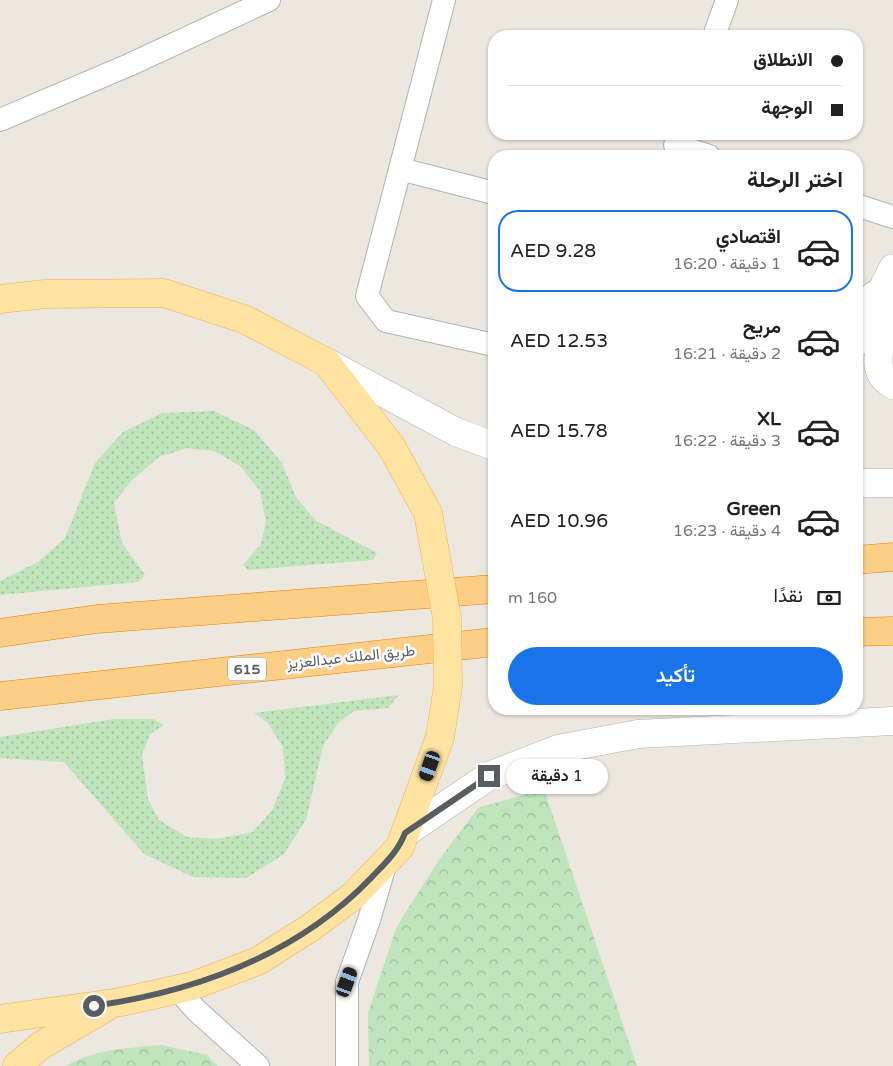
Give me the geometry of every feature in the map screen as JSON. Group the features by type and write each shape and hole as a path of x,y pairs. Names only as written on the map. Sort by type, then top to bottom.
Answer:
{"highway":[{"path":"863,559 893,557"},
{"path":"0,633 97,619 488,589"},
{"path":"863,632 893,632"},
{"name":"طريق الملك عبدالعزيز","path":"0,696 488,643"}],"main road":[{"path":"863,328 889,276"},
{"path":"0,299 45,294 164,293 244,319 456,432 488,444"},
{"path":"893,314 878,352 878,368 884,378 893,385"},
{"path":"0,1019 113,1003 178,990 258,960 310,928 353,896 400,847 440,736 448,686 447,618 428,513 391,446 326,362"},
{"path":"863,483 893,483"},
{"path":"405,833 489,776 558,749 638,734 893,721"},
{"path":"17,1066 40,1046 113,1003"}],"street":[{"path":"0,120 129,66 269,0"},
{"path":"444,0 367,296 386,321 488,344"},
{"path":"716,30 727,0"},
{"path":"675,145 690,150"},
{"path":"400,169 488,191"},
{"path":"863,207 893,217"},
{"path":"863,299 889,276"},
{"path":"348,1066 347,982 369,920 386,862"},
{"path":"178,990 196,1010 258,1066"}],"green space":[{"path":"214,411 254,430 282,463 296,497 315,520 377,553 373,560 248,570 243,565 261,544 266,522 260,491 240,466 214,451 187,448 159,457 131,481 114,503 122,543 145,575 138,582 0,595 0,581 38,562 65,538 95,463 123,432 162,413"},
{"path":"399,695 388,708 354,711 338,723 323,746 306,820 283,855 246,878 193,877 144,854 64,762 0,758 0,737 114,719 153,719 164,725 150,734 142,754 148,799 159,820 187,837 217,839 253,832 273,809 285,778 283,747 267,722 254,713"},
{"path":"544,789 637,1066 369,1066 368,1013 397,926 439,860 478,808"},
{"path":"162,1045 207,1055 218,1066 66,1066 77,1060 100,1053 125,1048"}],"route":[{"path":"94,1006 192,986 258,960 310,928 353,896 400,847 405,833 489,776"}]}
